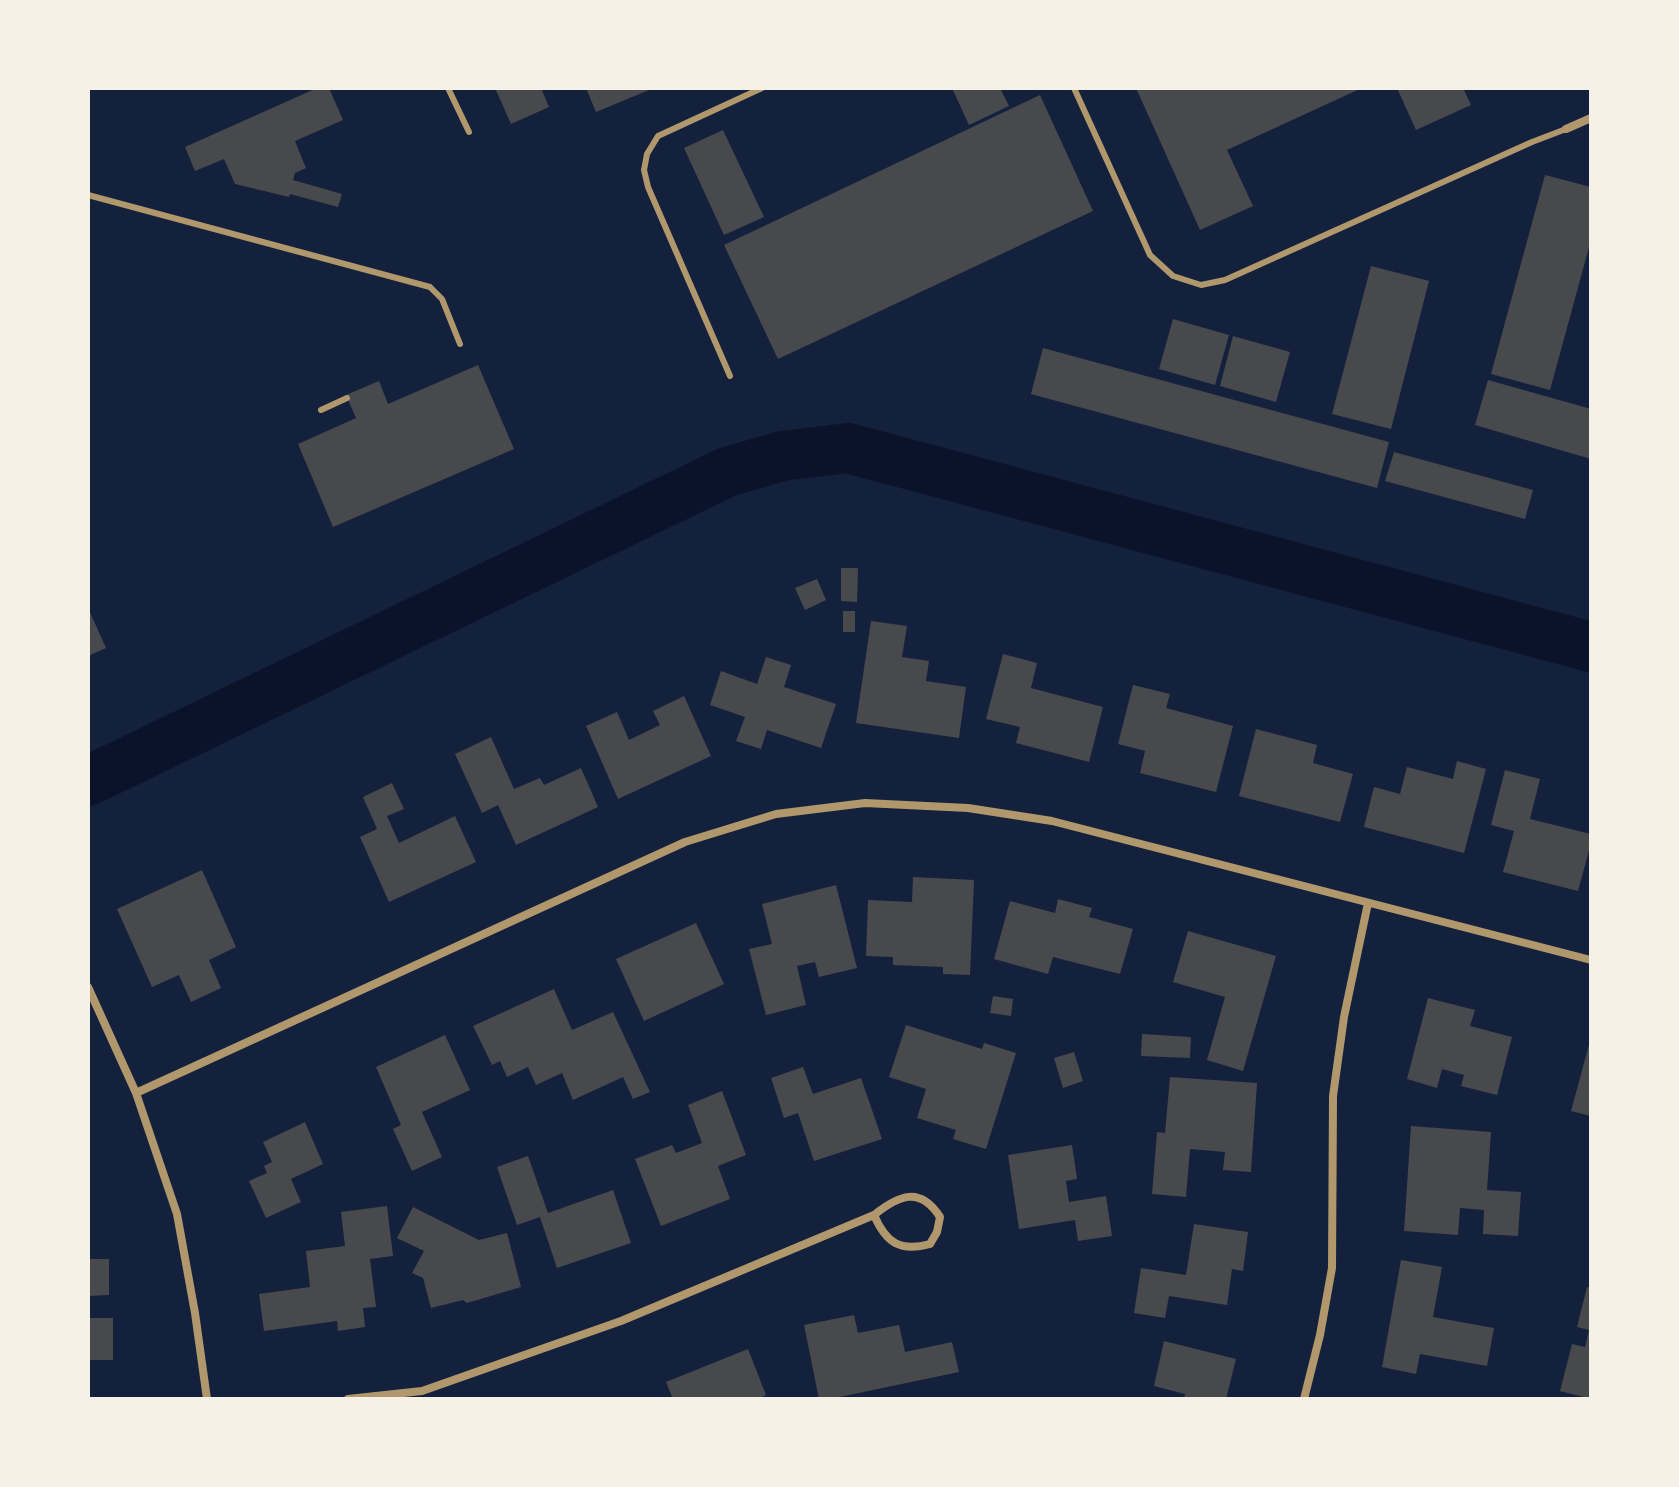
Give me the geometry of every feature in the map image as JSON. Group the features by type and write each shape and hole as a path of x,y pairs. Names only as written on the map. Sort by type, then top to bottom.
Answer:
{"street":[{"path":"1566,129 1591,118"},
{"path":"136,1093 685,842 776,814 865,803 968,808 1052,821 1591,960"},
{"path":"1304,1399 1332,1268 1333,1096 1344,1017 1368,903"},
{"path":"88,987 136,1093 177,1214 207,1399"},
{"path":"348,1399 423,1395 621,1321 874,1215 890,1202 912,1195 931,1203 940,1217 930,1244 915,1248 894,1244 881,1231 874,1215"}],"lane":[{"path":"448,88 469,132"},
{"path":"730,376 648,187 644,170 647,154 658,136 762,88"},
{"path":"1074,88 1150,255 1173,276 1201,285 1225,280 1566,129"},
{"path":"88,195 430,287 442,299 460,344"},
{"path":"321,410 347,398"}],"building":[{"path":"317,88 329,88 343,120 295,141 306,168 295,173 293,180 342,194 338,207 235,184 224,159 195,171 185,147"},
{"path":"495,88 541,88 549,107 511,124"},
{"path":"586,88 654,88 596,112"},
{"path":"952,88 1000,88 1009,106 969,125"},
{"path":"1136,88 1362,88 1227,150 1253,206 1200,230"},
{"path":"1397,88 1463,88 1471,105 1416,130"},
{"path":"1040,95 1093,211 778,359 724,245"},
{"path":"723,130 764,217 724,235 684,148"},
{"path":"1545,175 1591,187 1591,240 1550,390 1491,374"},
{"path":"1371,266 1429,281 1391,429 1332,414"},
{"path":"1173,319 1229,335 1215,385 1159,369"},
{"path":"1233,336 1290,352 1276,402 1220,386"},
{"path":"1043,348 1389,442 1377,488 1031,394"},
{"path":"478,365 514,449 333,527 298,444 356,418 346,395 379,381 388,404"},
{"path":"1488,380 1591,409 1591,459 1475,425"},
{"path":"1394,452 1533,490 1525,519 1385,481"},
{"path":"841,568 858,568 857,602 841,601"},
{"path":"817,579 826,600 805,610 795,588"},
{"path":"88,608 106,648 88,656"},
{"path":"843,611 855,611 855,632 843,632"},
{"path":"871,621 907,626 902,657 929,661 926,681 966,687 959,738 856,723"},
{"path":"1003,654 1037,663 1031,688 1103,707 1089,762 1016,743 1020,727 986,719"},
{"path":"766,657 791,665 784,687 836,704 821,748 767,730 761,749 736,741 745,717 710,705 721,671 757,684"},
{"path":"1133,685 1170,694 1166,708 1233,726 1216,792 1140,773 1145,751 1118,744"},
{"path":"684,696 711,756 618,799 586,726 617,712 629,740 660,725 653,711"},
{"path":"1256,729 1317,745 1313,763 1353,774 1340,822 1239,796"},
{"path":"491,737 514,789 540,778 544,785 581,768 598,807 516,845 498,805 482,813 455,754"},
{"path":"1457,761 1486,769 1464,853 1364,827 1374,787 1400,794 1407,767 1453,779"},
{"path":"1505,770 1540,779 1530,819 1591,834 1578,891 1503,872 1514,831 1491,825"},
{"path":"392,783 404,809 387,816 399,843 455,816 476,862 389,902 360,837 377,829 363,797"},
{"path":"202,870 236,947 209,960 221,988 191,1002 179,975 152,987 117,909"},
{"path":"913,877 974,880 970,975 943,974 943,967 893,965 893,957 866,956 868,900 912,902"},
{"path":"836,885 857,968 819,977 815,962 797,966 806,1005 766,1015 749,949 772,944 762,904"},
{"path":"1058,899 1092,908 1089,917 1133,929 1120,974 1053,957 1048,974 994,959 1010,901 1055,913"},
{"path":"696,923 724,984 644,1021 616,959"},
{"path":"1188,931 1276,956 1243,1071 1207,1060 1225,997 1173,982"},
{"path":"554,989 572,1030 613,1012 650,1092 633,1099 623,1077 573,1100 562,1073 536,1085 528,1067 507,1077 500,1061 492,1065 473,1026"},
{"path":"993,996 1013,999 1011,1016 990,1013"},
{"path":"1428,998 1475,1010 1470,1026 1512,1037 1497,1095 1461,1086 1464,1075 1442,1069 1437,1088 1407,1079"},
{"path":"906,1025 982,1049 984,1043 1016,1053 986,1149 953,1139 956,1130 917,1118 926,1089 889,1077"},
{"path":"1142,1034 1191,1037 1190,1058 1141,1056"},
{"path":"445,1035 470,1090 422,1112 442,1157 412,1171 393,1129 401,1125 376,1067"},
{"path":"1591,1041 1591,1116 1571,1111"},
{"path":"1074,1052 1083,1081 1063,1088 1054,1058"},
{"path":"803,1067 813,1094 861,1078 882,1139 814,1161 798,1113 784,1118 771,1078"},
{"path":"1170,1077 1257,1083 1251,1172 1223,1170 1225,1152 1190,1149 1186,1197 1152,1194 1157,1132 1165,1133"},
{"path":"722,1091 746,1155 718,1166 730,1199 661,1226 635,1159 672,1145 676,1153 702,1143 688,1105"},
{"path":"305,1122 323,1164 291,1179 301,1202 266,1218 249,1181 267,1173 264,1166 272,1162 263,1142"},
{"path":"1411,1126 1491,1132 1487,1190 1521,1192 1518,1236 1483,1234 1484,1210 1460,1208 1458,1235 1404,1231"},
{"path":"1072,1145 1077,1179 1066,1181 1069,1202 1106,1196 1112,1236 1078,1241 1075,1220 1019,1229 1008,1155"},
{"path":"528,1156 548,1213 613,1190 631,1243 557,1268 540,1217 517,1225 497,1167"},
{"path":"387,1206 393,1256 370,1259 376,1307 363,1308 365,1327 338,1331 337,1321 264,1331 259,1294 310,1287 306,1251 345,1246 341,1212"},
{"path":"413,1207 479,1240 507,1233 521,1287 467,1303 463,1300 431,1308 423,1278 412,1273 424,1251 397,1238"},
{"path":"1194,1224 1248,1232 1243,1271 1232,1269 1227,1305 1169,1296 1165,1318 1134,1313 1141,1268 1186,1275"},
{"path":"88,1259 109,1259 109,1295 88,1296"},
{"path":"1401,1260 1442,1267 1433,1317 1494,1328 1487,1366 1420,1354 1416,1374 1382,1367"},
{"path":"1587,1287 1591,1288 1591,1399 1560,1391 1572,1344 1585,1347 1589,1330 1577,1327"},
{"path":"854,1315 858,1333 899,1325 905,1352 952,1342 959,1372 819,1399 804,1325"},
{"path":"88,1318 113,1318 113,1360 88,1360"},
{"path":"1164,1341 1236,1359 1226,1399 1184,1399 1185,1394 1154,1386"},
{"path":"748,1349 766,1395 758,1399 673,1399 666,1382"}],"waterway":[{"path":"88,781 727,472 782,456 848,448 1591,647"}]}
